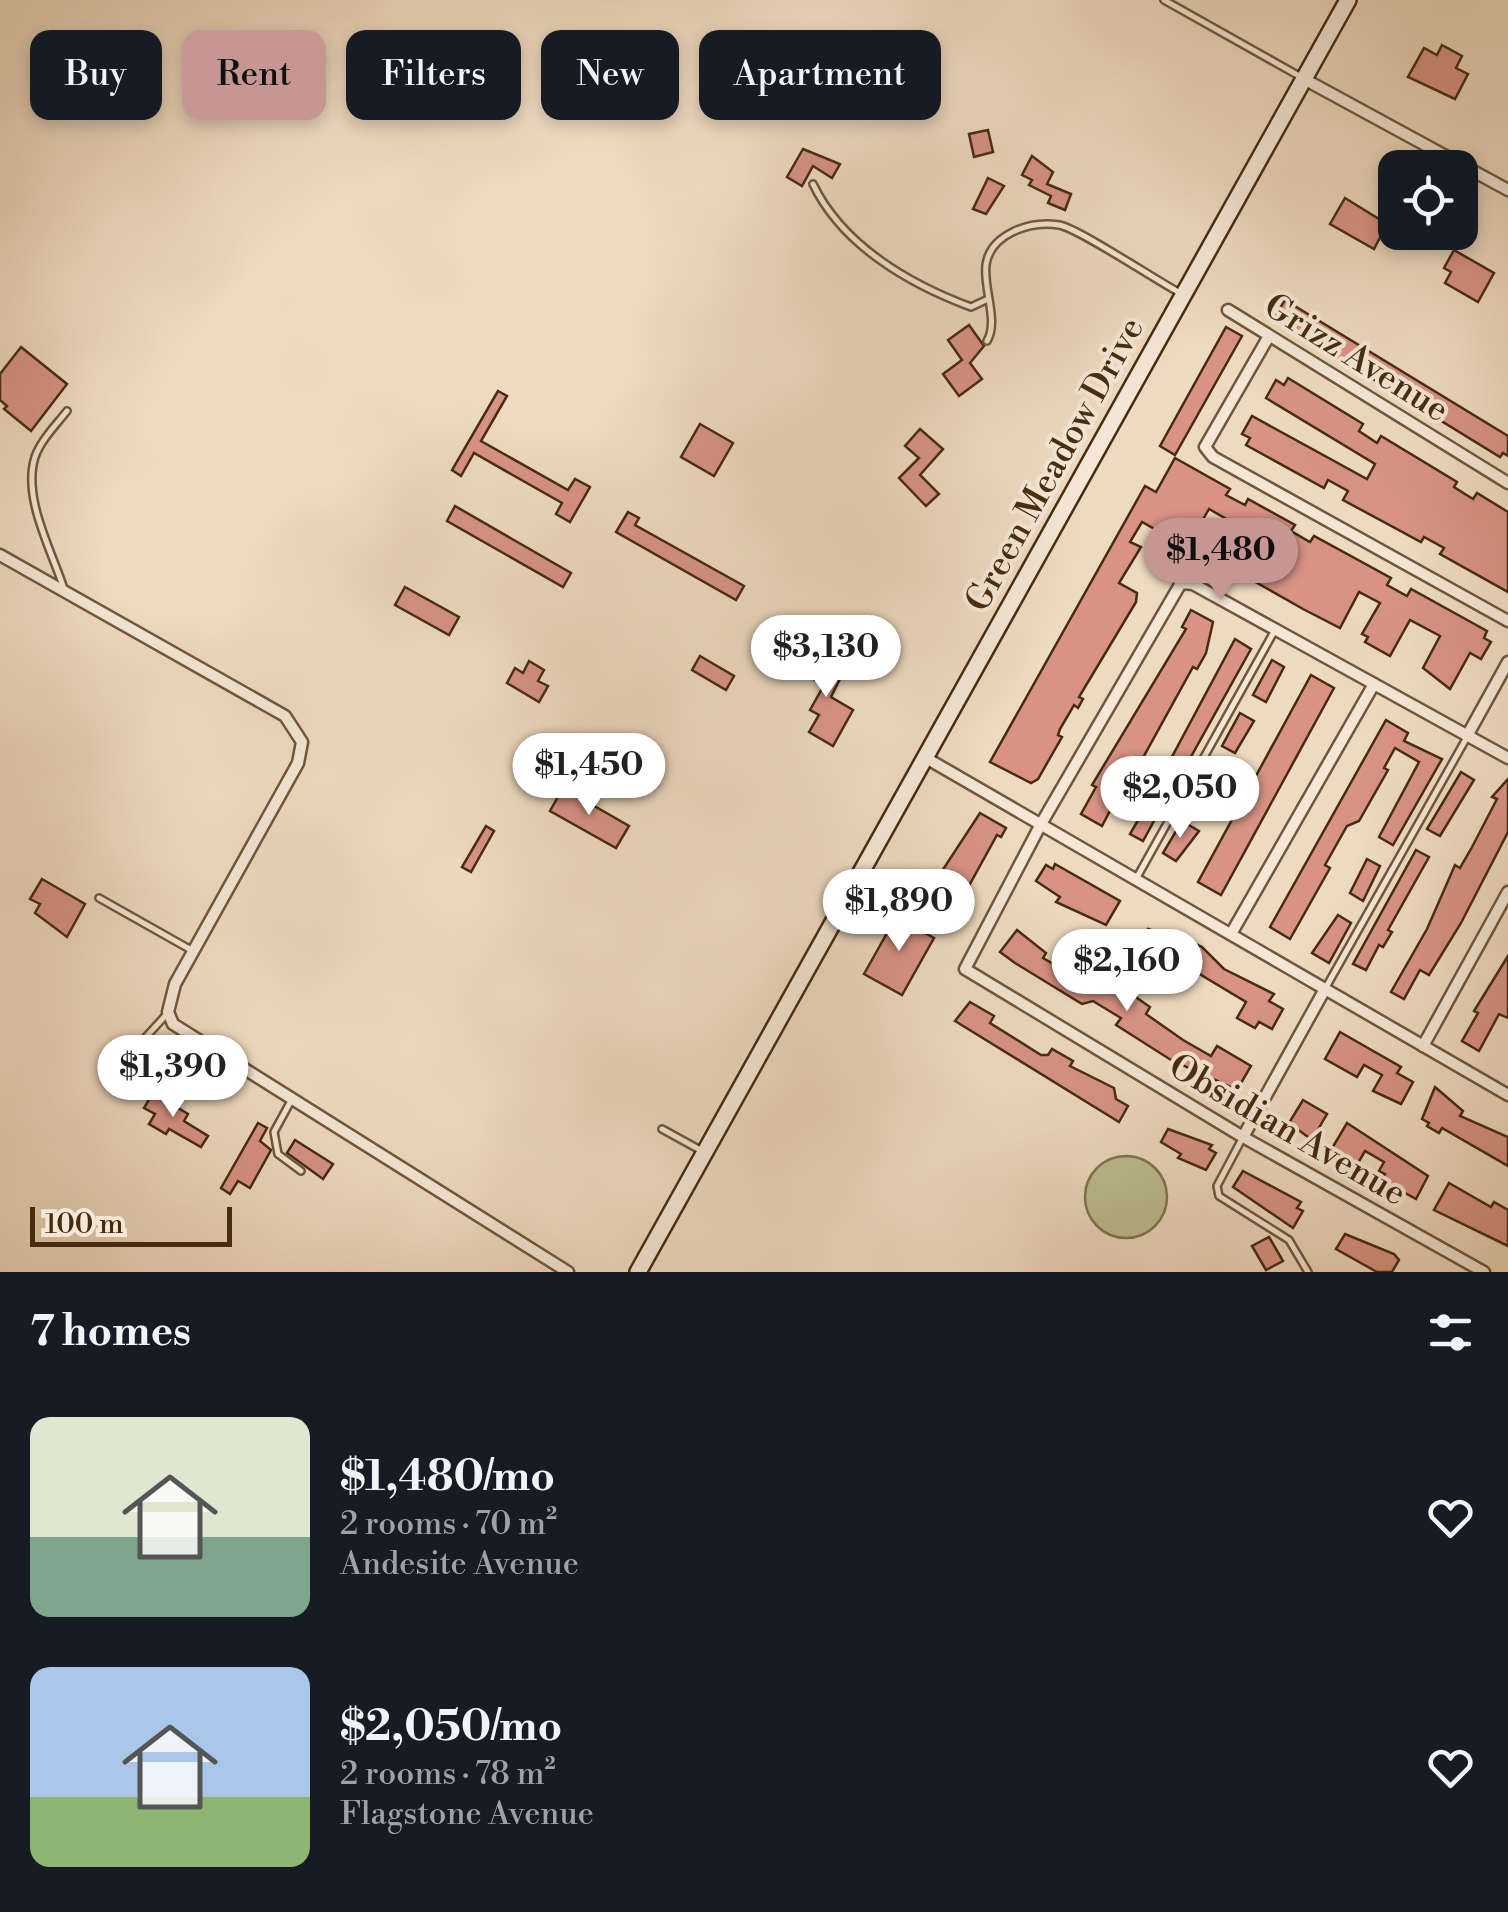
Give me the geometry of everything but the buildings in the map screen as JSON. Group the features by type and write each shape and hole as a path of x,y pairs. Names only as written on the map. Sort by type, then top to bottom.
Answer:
{"main road":[{"name":"Green Meadow Drive","path":"638,1272 1348,0"}],"street":[{"path":"1304,79 1508,190"},
{"name":"Grizz Avenue","path":"1228,310 1508,483"},
{"path":"1269,336 1205,446 1213,457 1508,621"},
{"path":"0,555 285,716 302,742 298,763 175,984 168,1012 182,1032 568,1272"},
{"path":"1040,824 1182,583 1192,584 1508,758"},
{"path":"1468,736 1508,662"},
{"path":"1231,934 1374,684"},
{"path":"926,758 1508,1096"},
{"name":"Obsidian Avenue","path":"1040,824 969,953 965,969 1243,1138 1484,1272"},
{"path":"1423,1046 1508,892"},
{"path":"1243,1138 1325,990"}],"lane":[{"path":"1164,0 1304,79"},
{"path":"814,184 835,220 891,267 971,307 986,300"},
{"path":"988,341 992,325 986,300 989,250 998,238 1059,225 1182,295"},
{"path":"65,592 36,507 33,470 36,455 68,411"},
{"path":"1136,879 1275,630"},
{"path":"1325,990 1468,736"},
{"path":"99,898 193,951"},
{"path":"145,1038 168,1012"},
{"path":"292,1099 274,1132 278,1154 301,1171"},
{"path":"662,1128 705,1153"},
{"path":"1243,1138 1217,1186 1218,1196 1289,1240 1308,1272"}],"green space":[{"path":"1126,1156 1142,1159 1155,1168 1164,1181 1164,1213 1155,1226 1142,1235 1126,1238 1110,1235 1097,1226 1088,1213 1085,1197 1088,1181 1097,1168 1110,1159"}]}
